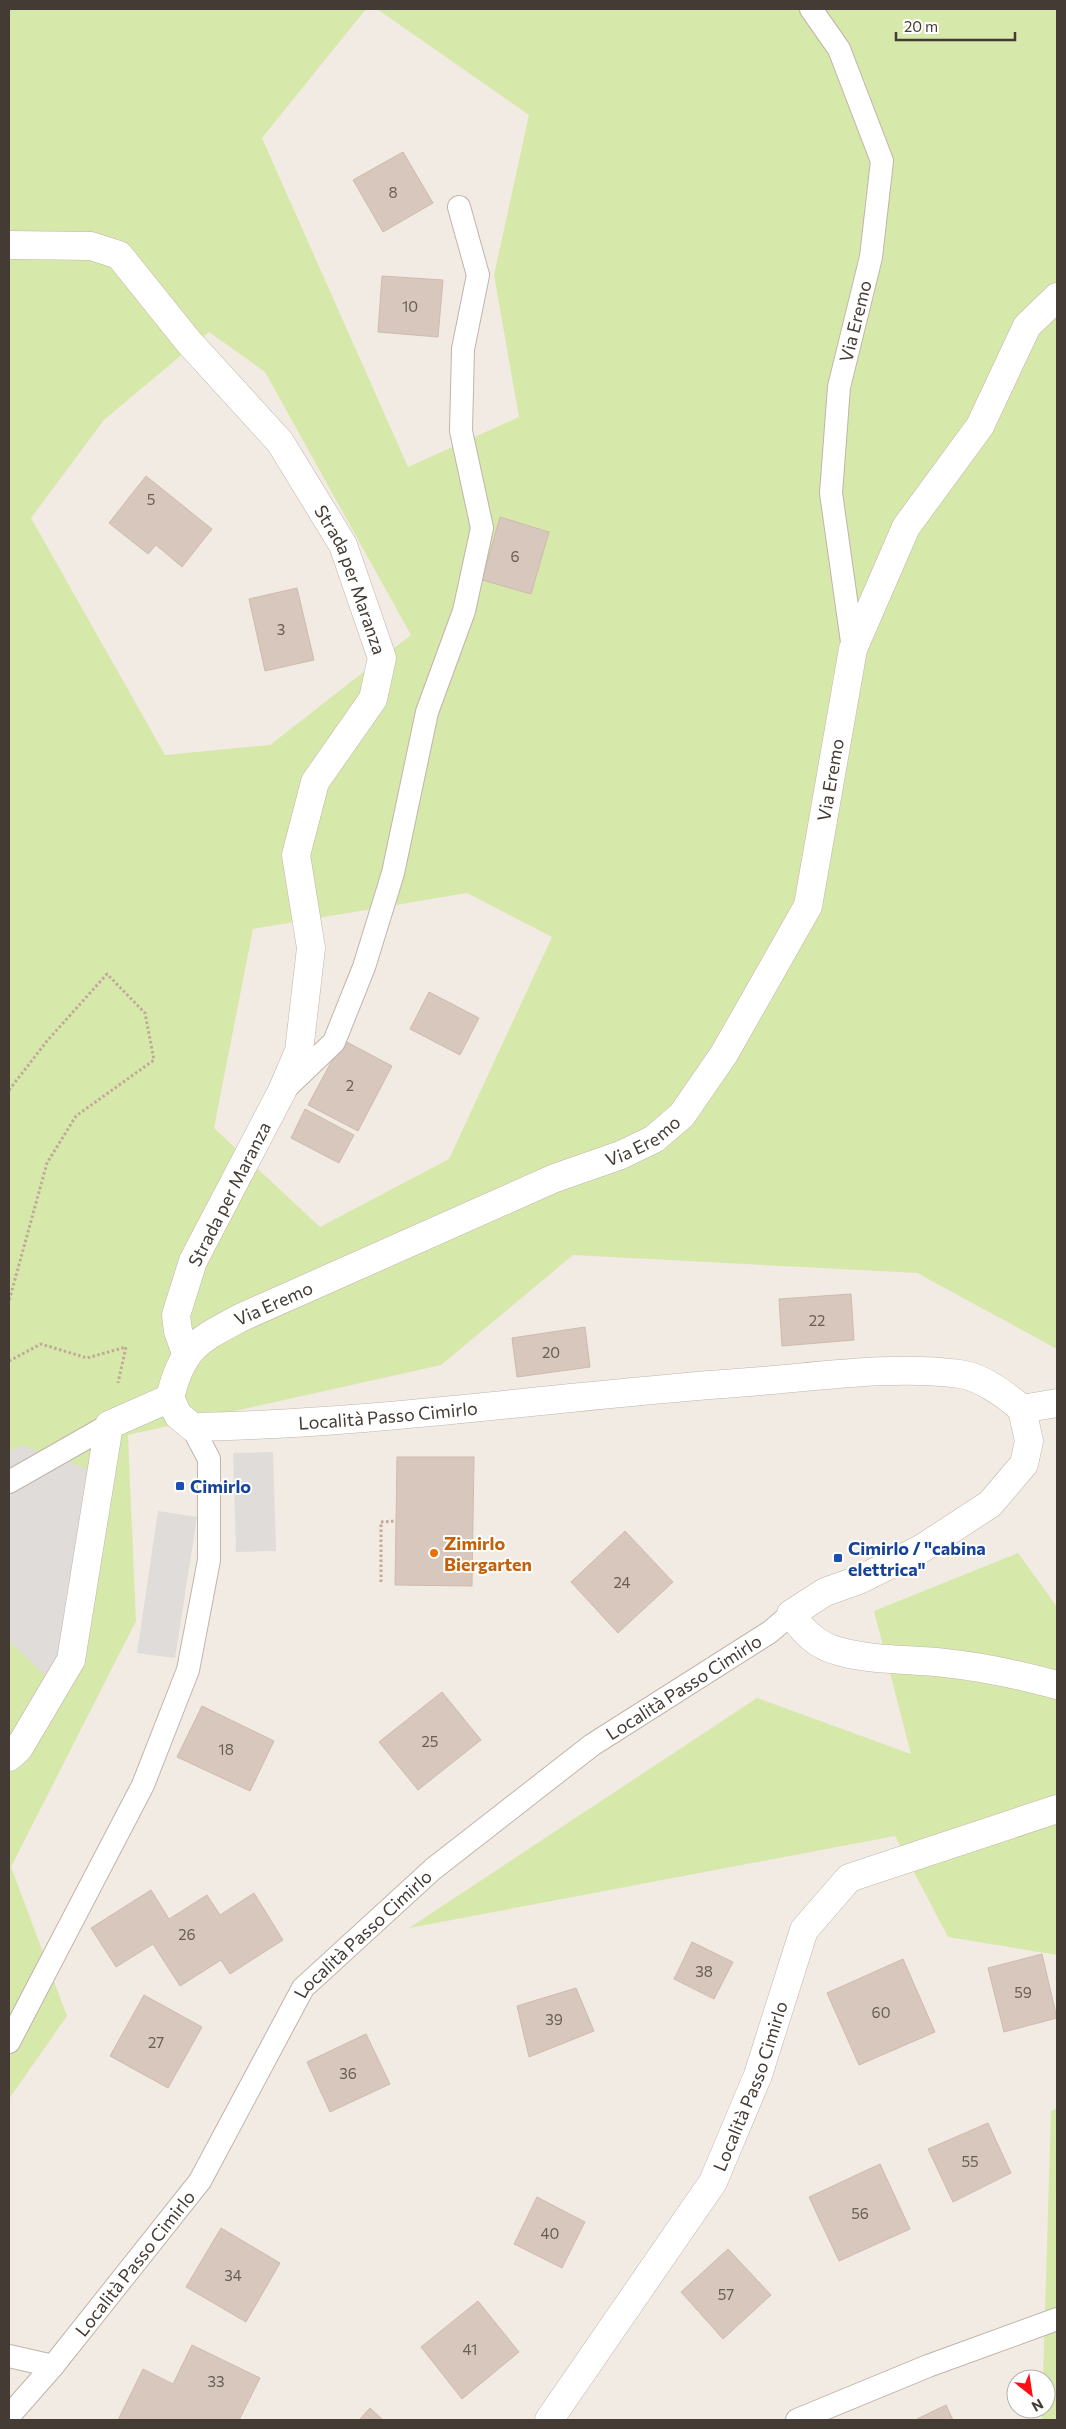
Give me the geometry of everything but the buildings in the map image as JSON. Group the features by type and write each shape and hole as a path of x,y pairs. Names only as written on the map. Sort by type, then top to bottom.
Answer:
{"street":[{"name":"Strada per Maranza","path":"9,245 91,246 119,256 188,341 280,442 343,545 382,658 373,699 315,782 296,855 311,948 299,1051 282,1092 193,1262 176,1315 178,1331 187,1356"},
{"name":"Via Eremo","path":"170,1398 175,1378 187,1356 200,1340 240,1318 555,1178 621,1155 654,1139 682,1115 724,1054 808,906 853,649 906,528 980,426 1027,326 1057,297"},
{"name":"Località Passo Cimirlo","path":"192,1428 273,1426 716,1384 917,1370 963,1374 989,1386 1022,1409 1029,1440 1024,1464 990,1504 921,1550 859,1580 825,1592 791,1614"},
{"path":"9,1757 19,1748 71,1660 109,1425 170,1398 178,1415 192,1428"},
{"path":"1022,1409 1057,1403"},
{"path":"791,1614 810,1637 836,1651 869,1657 946,1663 1003,1671 1057,1685"},
{"name":"Località Passo Cimirlo","path":"549,2420 713,2182 758,2075 804,1930 848,1878 1057,1809"}],"lane":[{"name":"Via Eremo","path":"811,9 839,49 882,161 871,257 839,387 831,493 853,649"},
{"name":"Strada per Maranza","path":"282,1092 334,1042 364,967 393,873 426,712 464,611 482,528 461,431 463,349 478,275 459,207"},
{"path":"9,1482 109,1425"},
{"path":"9,2042 143,1785 188,1670 209,1560 209,1459 192,1428"},
{"name":"Località Passo Cimirlo","path":"9,2416 53,2366 200,2181 303,1988 433,1869 592,1745 770,1632 791,1614"},
{"path":"797,2420 928,2366 1057,2319"},
{"path":"9,2356 53,2366"}],"path":[{"path":"9,1090 47,1041 108,974 145,1013 154,1060 76,1116 47,1163 9,1301"},
{"path":"9,1361 41,1344 87,1358 126,1347 109,1425"},
{"path":"380,1582 381,1522 396,1521"}],"green space":[{"path":"9,9 366,9 262,138 408,467 519,417 494,275 529,115 377,9 1057,9 1057,1349 917,1273 573,1255 441,1365 128,1435 136,1621 11,1867 67,2016 9,2099","holes":["209,332 265,372 411,635 270,745 165,755 31,518 104,420","467,893 552,937 449,1159 320,1227 214,1128 253,929"]},
{"path":"1018,1553 1057,1607 1057,1955 948,1937 895,1836 409,1928 757,1698 911,1754 874,1611"},
{"path":"1057,2108 1057,2420 1042,2420 1056,2419 1056,2369 1043,2369 1051,2111"}],"shaded area":[{"path":"21,1445 90,1470 64,1645 52,1682 9,1641 9,1452"},
{"path":"273,1452 276,1551 236,1552 233,1453"},
{"path":"158,1511 197,1517 175,1658 137,1653"}],"place":[{"name":"Cimirlo","path":"180,1486"},
{"name":"Zimirlo Biergarten","path":"434,1553"},
{"name":"Cimirlo / \"cabina elettrica\"","path":"838,1558"}]}
